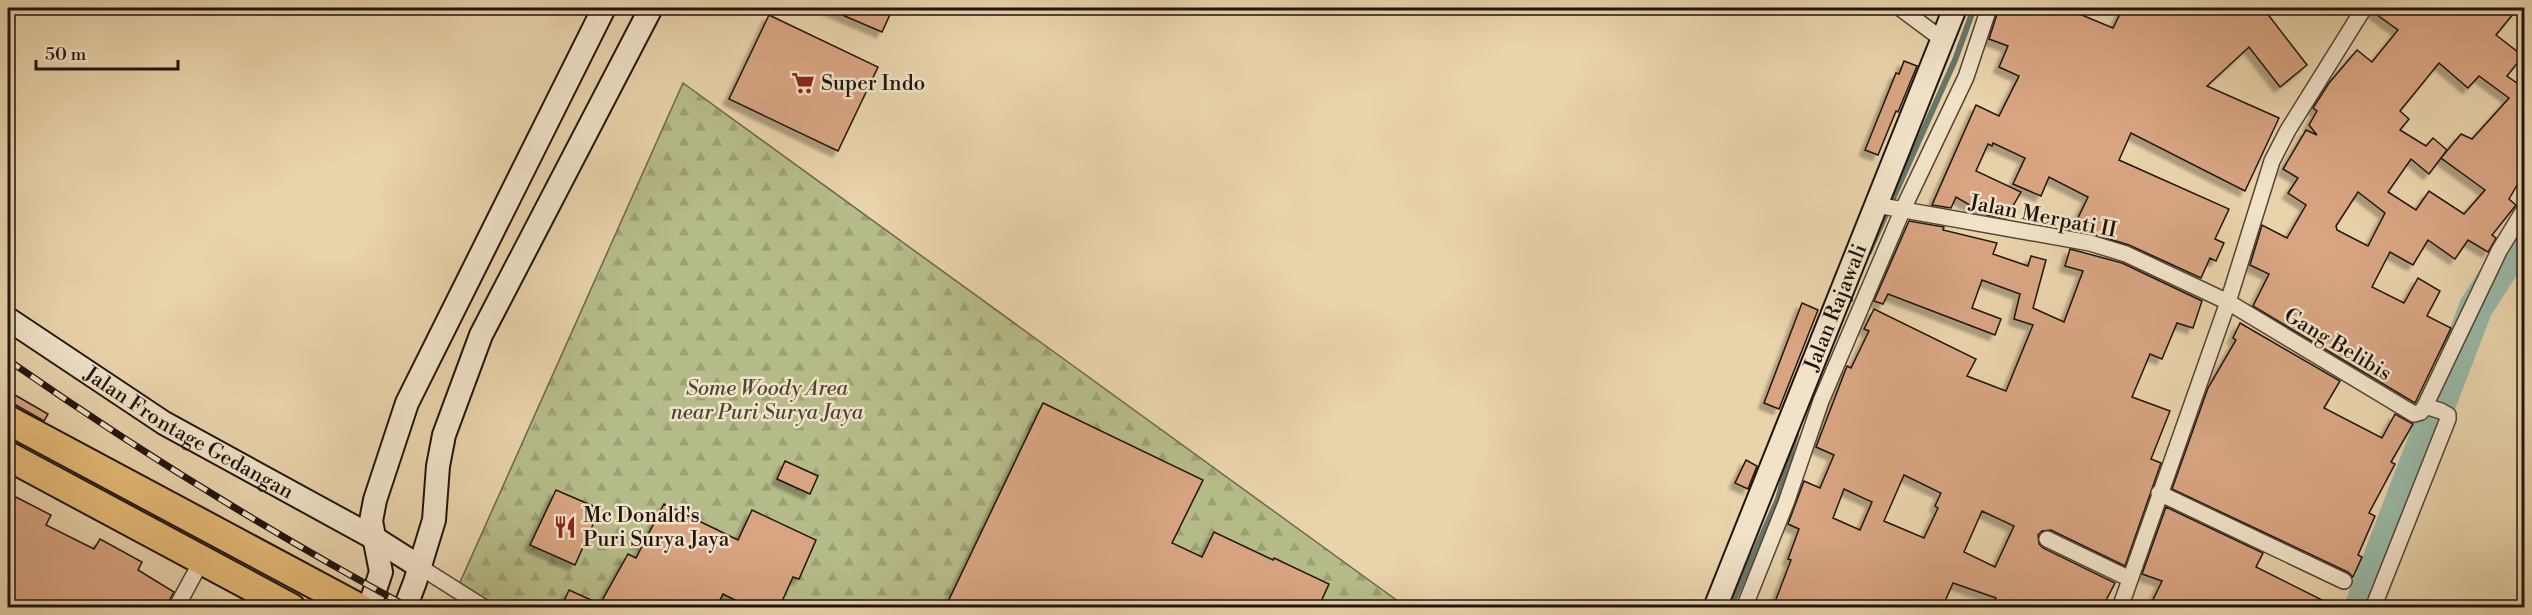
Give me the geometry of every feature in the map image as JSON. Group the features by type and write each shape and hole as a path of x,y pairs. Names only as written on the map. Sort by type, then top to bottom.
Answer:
{"highway":[{"path":"8,420 359,608"},
{"path":"8,456 291,608"}],"street":[{"path":"369,608 381,572 371,521 375,500 408,403 604,8"},
{"path":"405,608 434,520 438,466 444,435 481,335 651,8"},
{"path":"1900,8 1943,40"},
{"name":"Jalan Rajawali","path":"1715,608 1801,390 1890,207 1955,8"},
{"path":"1744,608 1786,503 1890,207 1966,76 1989,8"},
{"path":"2120,608 2228,302 2272,161 2299,111 2364,8"},
{"name":"Jalan Merpati II","path":"1890,207 2090,243 2126,254 2228,302"},
{"path":"2373,608 2448,419 2448,415 2432,408 2477,294 2524,210"},
{"name":"Gang Belibis","path":"2228,302 2414,414 2432,408"},
{"name":"Jalan Frontage Gedangan","path":"8,319 164,423 376,539 420,567"},
{"path":"2159,493 2344,581"},
{"path":"2047,539 2130,579"},
{"path":"176,608 202,560"},
{"path":"420,567 485,608"}],"green space":[{"name":"Some Woody Area near Puri Surya Jaya","path":"683,83 1406,607 492,608 457,589"}],"building":[{"path":"826,8 893,8 882,32"},
{"path":"1999,8 2065,8 2113,28 2123,8 2263,8 2307,65 2280,87 2249,47 2207,86 2279,118 2245,191 2131,133 2119,160 2229,209 2215,239 2224,243 2216,261 2210,258 2201,278 2129,245 2064,228 2066,221 2075,224 2088,197 2049,177 2041,196 2013,184 2025,158 1993,143 1992,146 1988,144 1976,171 2021,192 2006,218 1987,215 1956,197 1951,208 1932,205 1976,105 1999,116 2019,76 1999,67 2008,46 1989,39"},
{"path":"2374,8 2518,8 2496,35 2523,56 2507,76 2520,85 2524,80 2524,173 2509,199 2516,205 2492,235 2496,238 2488,252 2468,240 2455,259 2428,240 2413,265 2390,252 2372,287 2404,303 2418,278 2440,291 2427,316 2451,328 2415,403 2253,306 2269,274 2250,265 2262,225 2287,238 2306,205 2288,193 2298,178 2283,169 2306,130 2317,135 2309,125 2317,111 2313,108 2329,83 2357,50 2372,62 2398,30 2373,12","holes":["2439,63 2468,88 2479,76 2509,98 2472,139 2461,134 2441,158 2447,150 2433,138 2426,146 2400,130 2409,119 2400,111","2441,158 2485,190 2464,214 2429,191 2416,210 2388,192 2411,159 2429,174","2358,192 2385,213 2368,246 2337,230 2336,226"]},
{"name":"Super Indo","path":"769,15 878,67 838,151 729,99"},
{"path":"1904,61 1917,66 1878,155 1865,150 1896,73 1899,74"},
{"path":"1909,221 1944,227 1943,230 1997,243 1993,254 2028,266 2031,256 2046,260 2033,308 2064,322 2083,271 2065,266 2070,249 2122,263 2202,301 2193,328 2177,323 2162,359 2150,354 2132,397 2170,411 2151,459 2161,463 2125,566 2051,530 2042,531 2038,535 2039,544 2043,548 2115,583 2102,608 1991,608 1996,598 1953,583 1942,608 1790,608 1775,602 1791,560 1788,559 1799,529 1788,524 1804,481 1820,488 1834,455 1816,447 1847,366 1851,368 1869,331 1864,329 1874,309 1976,359 1967,376 2006,391 2033,325 2014,319 2020,294 1982,280 1972,308 2001,319 1995,335 1888,294 1883,304 1874,301","holes":["1904,475 1941,493 1935,506 1938,508 1924,538 1884,521","1844,489 1872,502 1860,530 1833,518","1982,511 2014,526 1995,567 1964,552"]},
{"path":"1802,303 1818,310 1779,409 1764,403"},
{"path":"2240,323 2340,381 2324,408 2382,438 2395,414 2413,424 2391,462 2395,464 2369,513 2375,516 2358,555 2362,557 2353,577 2348,572 2172,489 2208,388 2236,340 2233,338"},
{"path":"8,391 48,414 44,421 16,405 8,404"},
{"path":"1043,403 1203,480 1172,543 1202,557 1214,532 1273,560 1274,558 1329,584 1318,608 945,608"},
{"path":"1746,460 1757,466 1748,489 1735,483"},
{"path":"785,461 818,476 810,494 777,479"},
{"name":"Mc Donald's Puri Surya Jaya","path":"556,490 600,509 575,565 530,545"},
{"path":"8,493 51,515 46,525 94,549 100,539 142,562 138,570 174,592 165,608 22,608 8,600"},
{"path":"664,504 738,540 752,510 816,540 799,579 793,577 779,608 751,608 723,594 716,608 561,608 569,590 600,604 628,554 636,558"},
{"path":"2166,507 2263,553 2256,567 2338,608 2149,608 2162,581 2142,574"}],"waterway":[{"path":"1869,252 1955,60 1974,8"},
{"path":"2361,608 2476,307 2524,233"},
{"path":"1730,608 1778,499 1796,434"}],"railway":[{"path":"8,360 205,490 410,608"}],"place":[{"name":"Super Indo","path":"803,83"},
{"name":"Mc Donald's Puri Surya Jaya","path":"565,527"}]}
